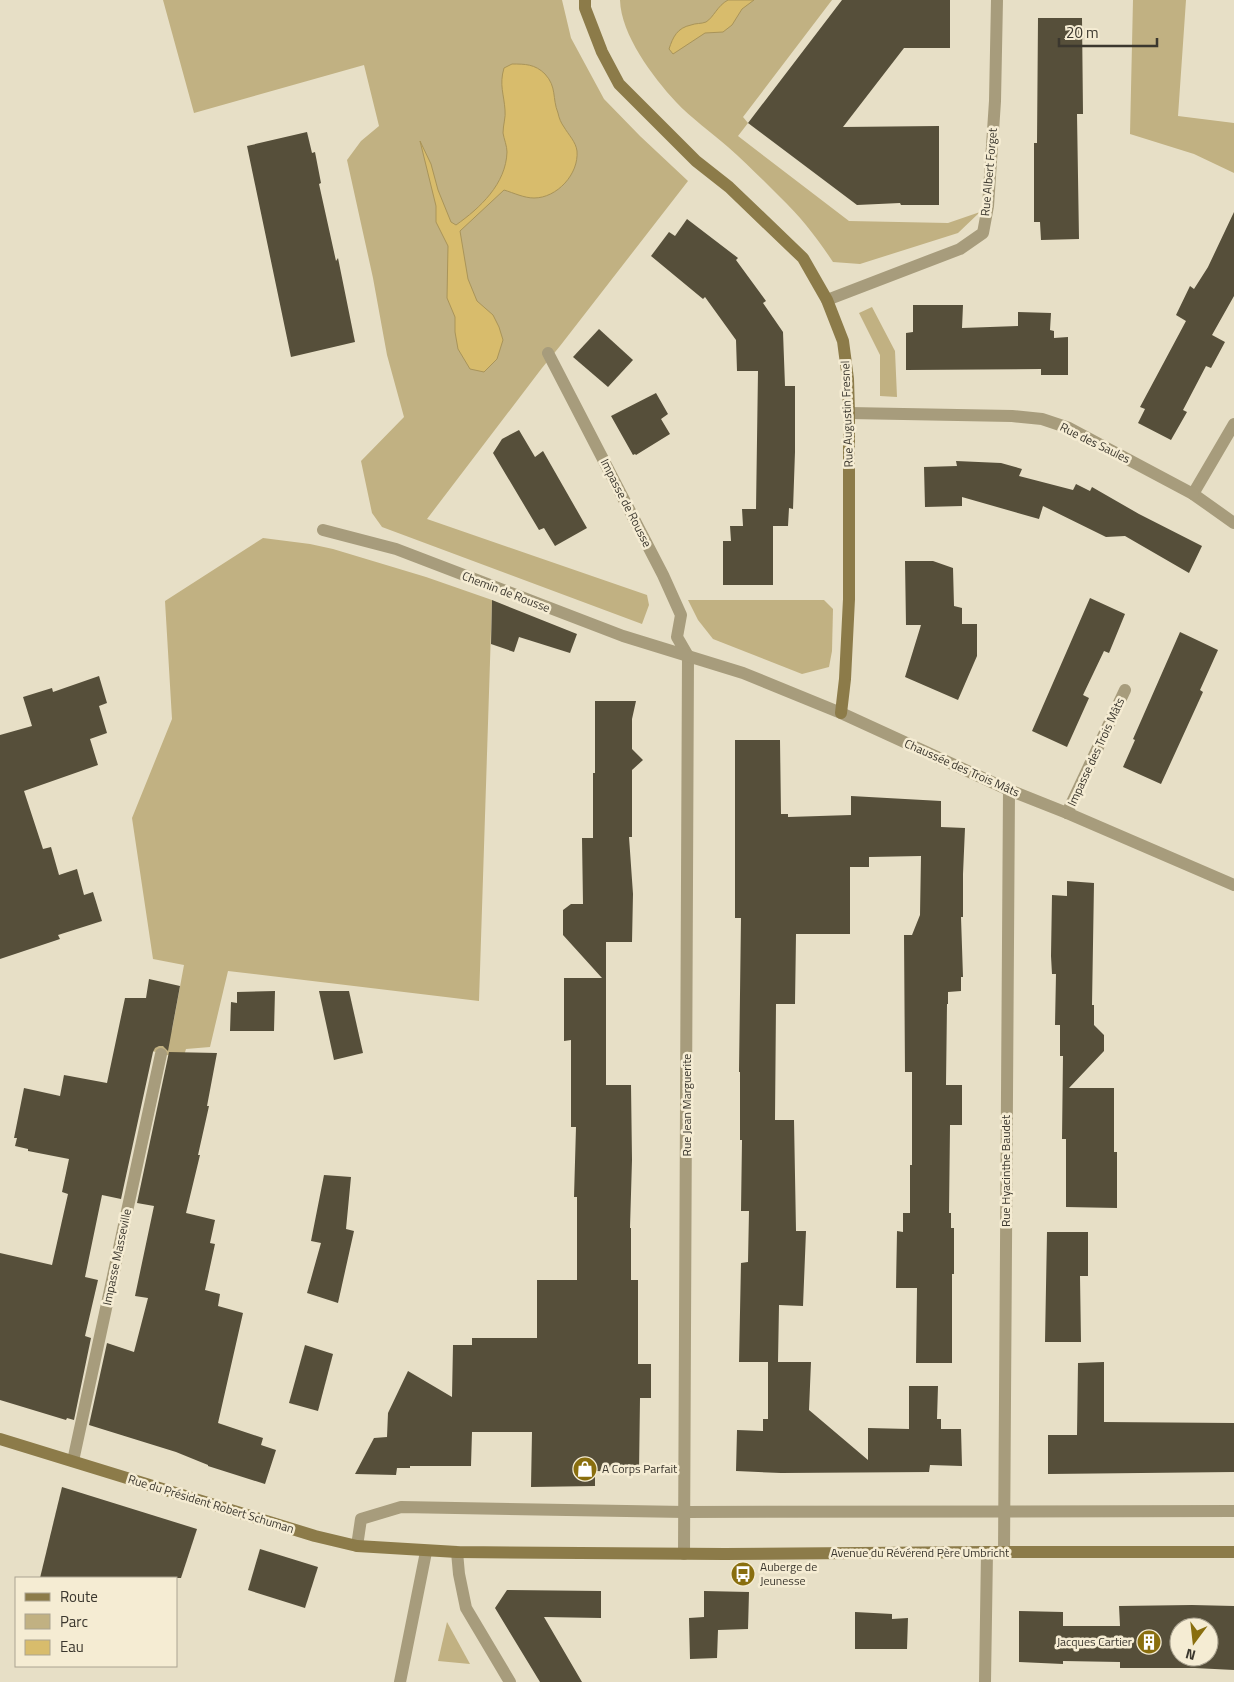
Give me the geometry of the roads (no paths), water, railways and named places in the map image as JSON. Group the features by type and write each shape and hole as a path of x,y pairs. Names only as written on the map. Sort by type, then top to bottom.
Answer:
{"main road":[{"name":"Rue Augustin Fresnel","path":"585,0 585,8 602,52 619,84 696,162 729,187 803,258 827,300 843,341 848,378 849,413 849,599 842,713"},
{"name":"Rue du Président Robert Schuman","path":"0,1439 315,1536 357,1546 426,1552"},
{"name":"Avenue du Révérend Père Umbricht","path":"426,1552 684,1554 1234,1552"}],"street":[{"name":"Rue Albert Forget","path":"827,300 960,249 983,233 988,206 995,101 997,0"},
{"name":"Impasse de Rousse","path":"548,353 663,575 681,615 677,636 688,656"},
{"name":"Rue des Saules","path":"849,413 1012,416 1042,419 1068,428 1193,494 1234,523"},
{"path":"1193,494 1234,424"},
{"name":"Chemin de Rousse","path":"323,530 396,549 623,636 688,656"},
{"name":"Chaussée des Trois Mâts","path":"688,656 743,673 842,713 1009,790 1234,885"},
{"name":"Rue Jean Marguerite","path":"684,1554 688,656"},
{"name":"Impasse des Trois Mâts","path":"1067,813 1125,690"},
{"name":"Rue Hyacinthe Baudet","path":"1004,1552 1009,790"},
{"name":"Impasse Masseville","path":"73,1461 161,1054"},
{"path":"357,1546 361,1519 401,1507 685,1512 1234,1512"},
{"path":"400,1682 426,1552"},
{"path":"456,1552 466,1608 510,1682"},
{"path":"986,1682 987,1552"}],"water":[{"path":"728,0 754,0 742,9 732,25 723,32 705,33 673,54 669,49 674,37 682,28 706,22"},
{"path":"512,64 534,66 549,79 553,88 560,120 574,141 577,160 565,183 551,194 530,198 504,190 460,231 468,279 477,301 493,315 503,340 497,359 484,372 470,369 458,349 455,317 447,298 448,246 436,222 436,206 420,141 431,164 438,190 451,222 456,225 474,211 490,194 497,185 506,164 507,147 503,133 505,113 502,79 504,68"}],"place":[{"name":"A Corps Parfait","path":"585,1469"},
{"name":"Auberge de Jeunesse","path":"743,1574"},
{"name":"Jacques Cartier","path":"1149,1642"}]}
